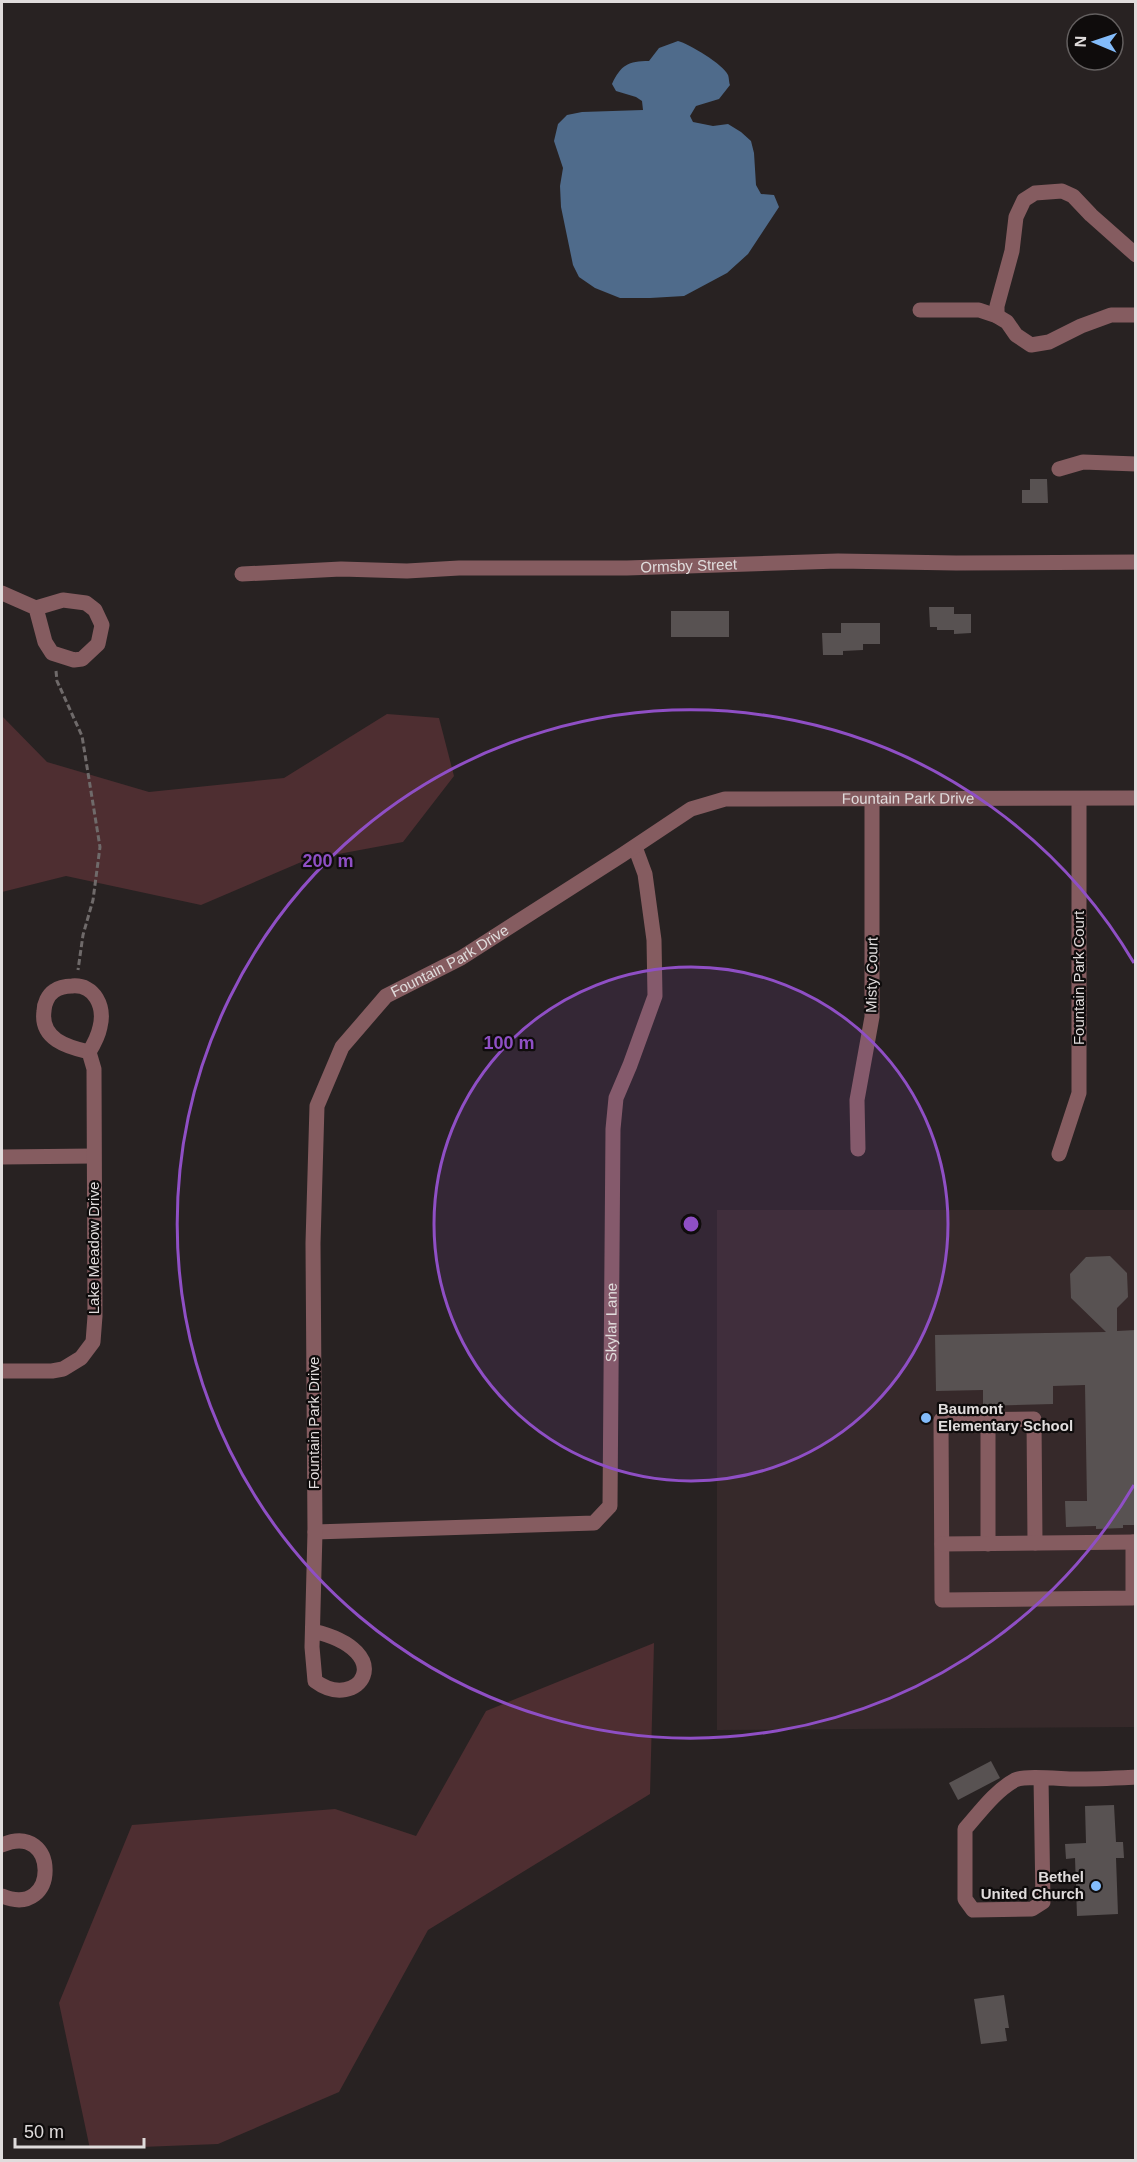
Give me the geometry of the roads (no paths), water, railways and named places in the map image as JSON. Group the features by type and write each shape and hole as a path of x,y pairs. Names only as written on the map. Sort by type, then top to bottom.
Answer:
{"street":[{"path":"997,316 997,306 1012,251 1016,217 1024,200 1035,193 1062,191 1073,196 1136,255"},
{"path":"920,310 979,310 1007,322 1016,334 1031,345 1049,342 1081,326 1111,315 1136,315"},
{"path":"1059,469 1083,462 1136,464"},
{"name":"Ormsby Street","path":"242,574 341,569 407,571 459,568 627,568 838,561 1136,562"},
{"path":"2,593 36,608 63,600 86,603 95,610 102,626 98,645 82,659 74,660 52,653 45,642 36,608"},
{"name":"Fountain Park Drive","path":"313,1631 315,1532 313,1243 317,1106 342,1047 386,996 461,958 691,809 725,799 1136,798"},
{"name":"Fountain Park Court","path":"1059,1154 1080,1094 1080,799"},
{"name":"Misty Court","path":"858,1149 857,1100 872,1017 873,800"},
{"name":"Skylar Lane","path":"315,1532 594,1523 610,1506 613,1129 616,1098 655,996 654,940 645,874 635,847"},
{"path":"66,986 77,986 92,992 100,1005 101,1026 89,1052 69,1047 57,1041 47,1032 43,1021 46,1000 54,991 66,986"},
{"name":"Lake Meadow Drive","path":"2,1371 63,1369 81,1358 93,1342 95,1316 93,1069 89,1052"},
{"path":"2,1156 93,1156"},
{"path":"942,1544 1134,1542 1133,1598 942,1599 941,1420 988,1419 1034,1419 1035,1543"},
{"path":"988,1419 988,1544"},
{"path":"1041,1778 1043,1902 1032,1909 973,1910 965,1899 965,1828 996,1795 1017,1779 1041,1778 1136,1777"},
{"path":"2,1845 12,1841 22,1841 32,1845 39,1851 46,1870 45,1881 32,1896 22,1900 11,1900 2,1896"}],"water":[{"path":"678,41 713,60 729,77 730,85 719,99 696,106 690,116 693,122 713,126 728,124 751,141 756,185 761,194 774,195 779,207 748,254 727,273 684,296 620,298 595,288 579,277 573,265 561,207 560,186 563,168 554,141 558,124 567,115 582,112 643,110 642,101 616,91 612,84 626,65 649,61 659,48"}],"place":[{"name":"Baumont Elementary School","path":"926,1418"},
{"name":"Bethel United Church","path":"1096,1886"}]}
